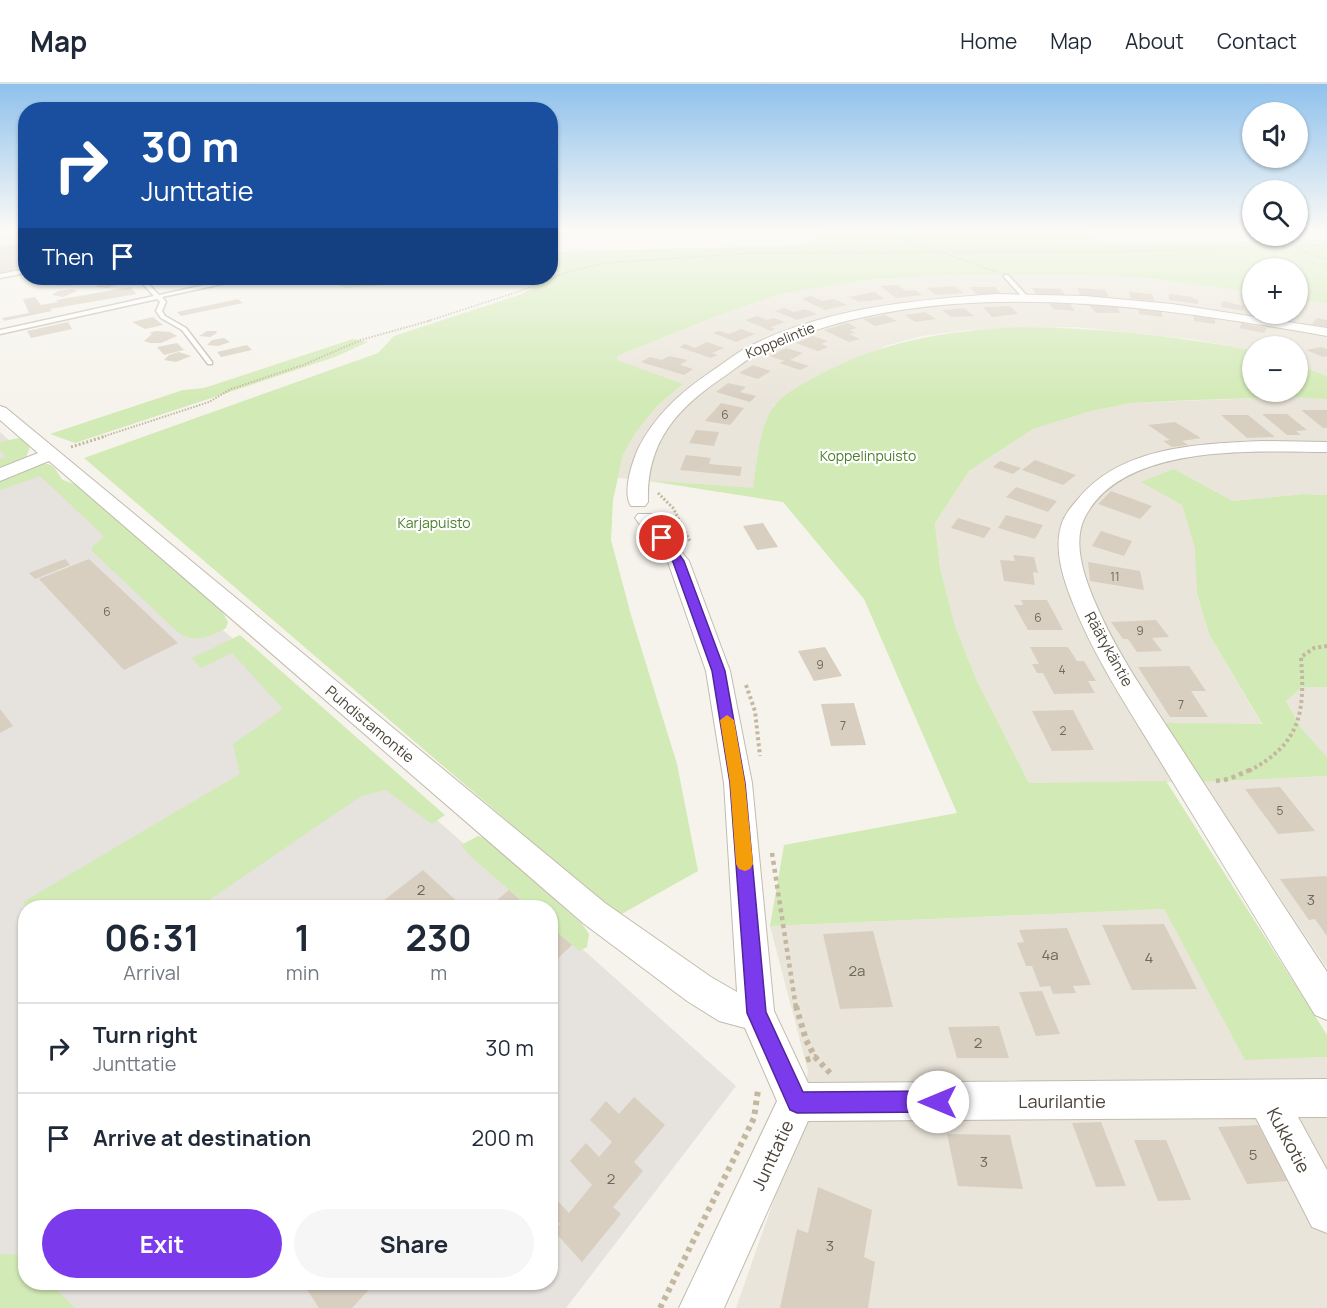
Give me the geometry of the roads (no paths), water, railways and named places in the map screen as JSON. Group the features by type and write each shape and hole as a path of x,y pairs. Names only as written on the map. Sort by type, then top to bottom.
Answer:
{"street":[{"name":"Koppelintie","path":"641,510 637,486 640,468 659,426 678,403 709,376 748,351 810,326 870,312 933,303 1027,299 1111,302 1198,310 1327,332"},
{"name":"Puhdistamontie","path":"0,411 594,913 699,989 732,1008 756,1013"},
{"name":"Räätykäntie","path":"1327,447 1214,449 1155,460 1129,469 1096,489 1084,502 1071,525 1070,558 1095,628 1188,782 1327,1003"},
{"path":"0,474 51,454"},
{"name":"Junttatie","path":"641,510 678,561 718,671 738,783 756,1013 797,1102 701,1308"},
{"name":"Laurilantie","path":"797,1102 1327,1098"},
{"name":"Kukkotie","path":"1267,1100 1327,1212"}],"lane":[{"path":"150,287 163,302 159,311 163,317 184,329 210,363"},
{"path":"0,332 196,287"},
{"path":"1016,287 1027,299"}],"park label":[{"name":"Koppelinpuisto","path":"868,455"},
{"name":"Karjapuisto","path":"434,522"}]}
